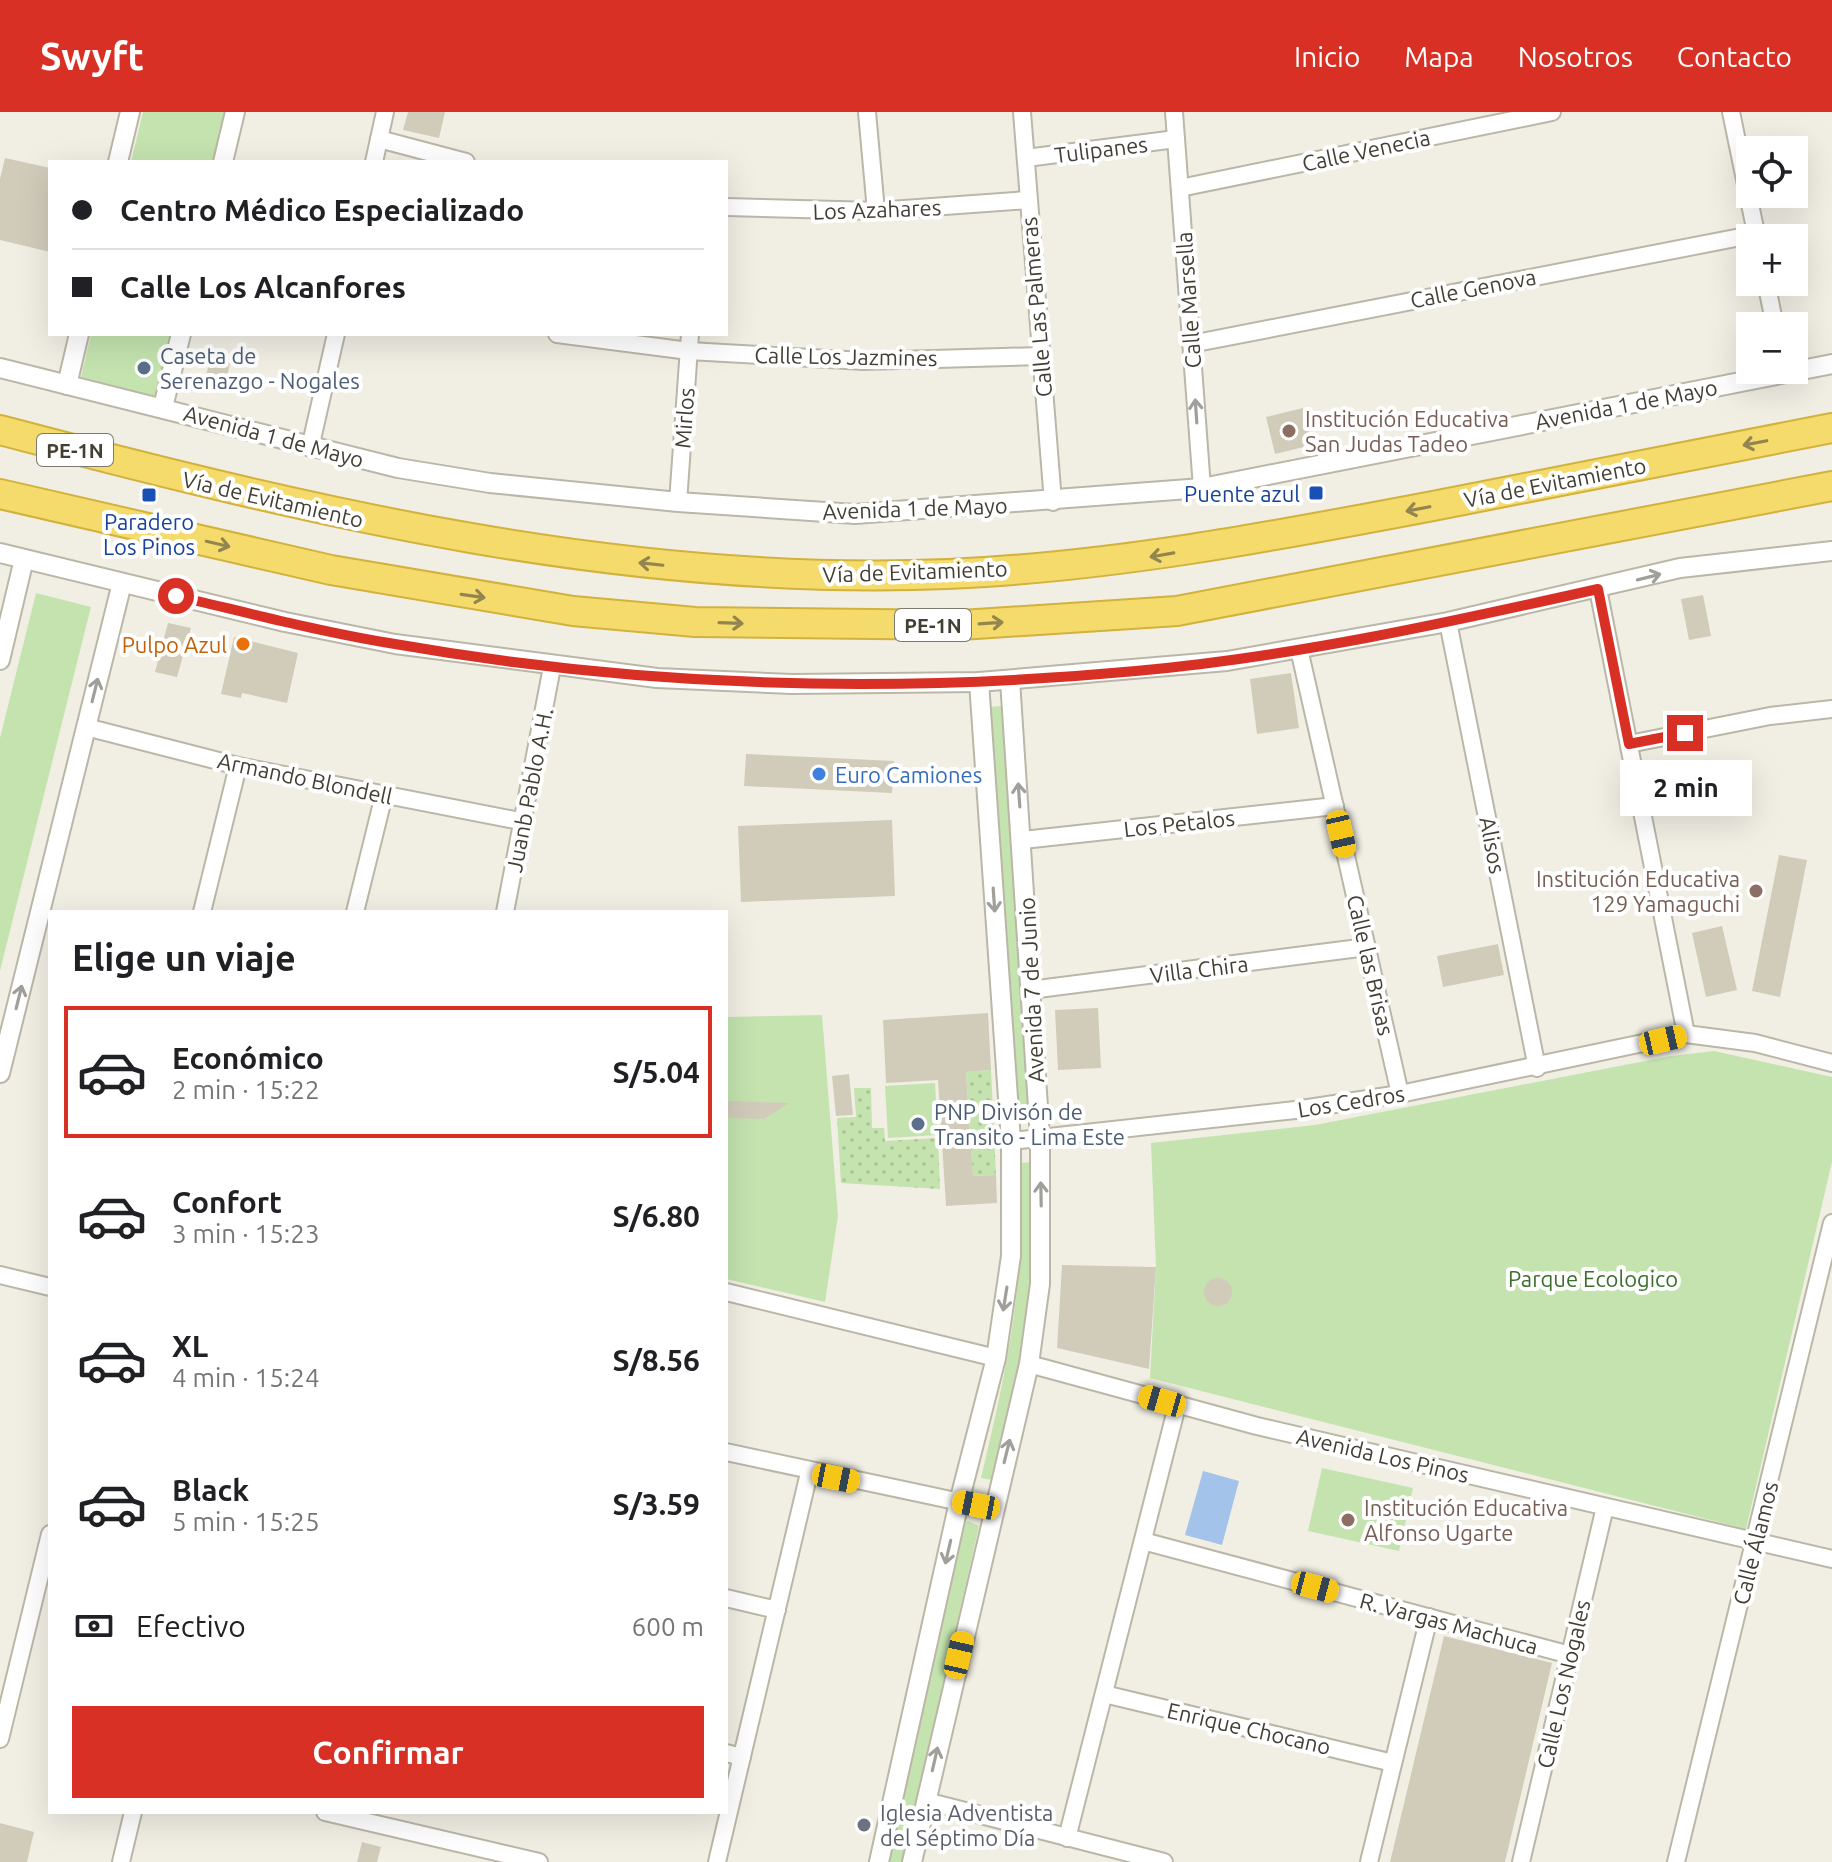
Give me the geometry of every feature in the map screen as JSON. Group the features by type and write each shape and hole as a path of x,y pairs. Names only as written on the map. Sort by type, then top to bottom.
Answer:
{"highway":[{"name":"Vía de Evitamiento","path":"0,430 345,517 467,540 697,569 824,574 947,574 1131,560 1312,529 1832,428"},
{"name":"PE-1N","path":"0,494 331,570 573,611 695,622 961,625 1192,608 1832,486"}],"street":[{"path":"118,160 129,112"},
{"path":"223,160 235,112"},
{"path":"374,160 385,112"},
{"path":"867,112 876,211"},
{"name":"Calle Las Palmeras","path":"1022,112 1053,502"},
{"name":"Calle Marsella","path":"1174,112 1202,488"},
{"name":"Calle Venecia","path":"1180,188 1552,112"},
{"path":"1731,112 1754,224"},
{"path":"379,139 458,160"},
{"name":"Tulipanes","path":"1026,158 1176,139"},
{"name":"Los Azahares","path":"728,207 876,211 1028,200"},
{"name":"Calle Genova","path":"1191,344 1736,240"},
{"path":"67,385 79,336"},
{"path":"163,407 181,336"},
{"path":"310,448 336,336"},
{"name":"Calle Los Jazmines","path":"573,336 689,351 864,361 1040,356"},
{"name":"Mirlos","path":"678,502 690,336"},
{"name":"Avenida 1 de Mayo","path":"1808,368 1832,364"},
{"name":"Avenida 1 de Mayo","path":"0,368 398,468 490,483 678,502 855,514 1053,502 1202,488 1736,381"},
{"path":"0,553 395,644 552,667 657,678 792,684 979,682 1155,669 1299,649 1448,622 1680,568 1832,551"},
{"path":"0,660 24,559"},
{"path":"1,1065 122,583"},
{"path":"1598,589 1686,1034 1755,1043 1832,1063"},
{"name":"Alisos","path":"1448,622 1537,1068"},
{"name":"Calle las Brisas","path":"1299,649 1400,1094"},
{"name":"Juanb Pablo A.H.","path":"505,910 525,822 552,667"},
{"name":"Avenida 7 de Junio","path":"912,1862 1029,1364 1040,1284 1040,1138 1023,840 1010,680"},
{"name":"Avenida 7 de Junio","path":"879,1862 959,1502 996,1358 1011,1256 1011,1141 979,682"},
{"path":"1629,744 1770,716 1832,709"},
{"name":"Armando Blondell","path":"86,727 238,766 525,822"},
{"path":"202,910 238,766"},
{"path":"355,910 384,795"},
{"name":"Los Petalos","path":"1023,840 1335,806"},
{"name":"Villa Chira","path":"1030,990 1367,947"},
{"name":"Los Cedros","path":"1011,1141 1295,1110 1400,1094 1537,1068 1686,1034"},
{"name":"Calle Álamos","path":"1676,1862 1832,1223"},
{"path":"0,1275 48,1287"},
{"path":"728,1292 996,1358"},
{"name":"Avenida Los Pinos","path":"1029,1364 1177,1406 1832,1559"},
{"path":"1067,1838 1177,1406"},
{"path":"728,1453 809,1473 993,1509"},
{"path":"728,1793 734,1755 777,1610 809,1473"},
{"name":"Calle Los Nogales","path":"1521,1862 1605,1507"},
{"name":"R. Vargas Machuca","path":"1143,1541 1570,1655"},
{"path":"0,1739 48,1542"},
{"path":"728,1598 777,1610"},
{"path":"1369,1862 1429,1617"},
{"name":"Enrique Chocano","path":"1104,1694 1393,1763"},
{"path":"926,1801 1164,1862"},
{"path":"121,1862 133,1814"},
{"path":"334,1814 539,1862"},
{"path":"717,1862 725,1814"}],"green space":[{"path":"143,112 229,112 217,160 131,160"},
{"path":"91,336 174,336 159,398 81,377"},
{"path":"36,593 91,607 0,971 0,738"},
{"path":"1003,706 1031,1116 1017,1118 986,707"},
{"path":"822,1015 838,1216 825,1302 728,1279 728,1017"},
{"name":"Parque Ecologico","path":"1714,1051 1832,1077 1832,1162 1746,1529 1150,1378 1156,1267 1151,1143 1315,1125 1671,1056"},
{"path":"991,1070 996,1175 973,1176 966,1072"},
{"path":"935,1083 938,1135 888,1138 885,1086"},
{"path":"854,1088 871,1088 872,1128 884,1128 885,1141 938,1138 940,1189 841,1183 837,1118 856,1117"},
{"path":"1033,1162 1031,1289 1023,1350 993,1480 981,1478 1013,1322 1020,1246 1020,1163"},
{"path":"1322,1468 1413,1488 1399,1551 1308,1531"},
{"path":"968,1521 979,1526 903,1862 887,1862 963,1524"}],"water":[{"path":"1203,1471 1239,1481 1222,1545 1185,1535"}],"building":[{"path":"408,112 445,112 439,138 403,130"},
{"path":"5,158 48,168 48,252 0,240 0,179"},
{"path":"210,359 230,363 224,393 203,388"},
{"name":"Institución Educativa San Judas Tadeo","path":"1303,408 1312,445 1275,454 1266,417"},
{"path":"1703,595 1711,636 1689,640 1681,599"},
{"path":"168,623 191,628 177,677 155,672"},
{"path":"234,637 298,653 287,703 242,693 241,698 221,694"},
{"path":"1291,673 1299,728 1257,734 1250,679"},
{"name":"Euro Camiones","path":"746,754 894,761 892,793 744,786"},
{"path":"892,820 895,896 741,902 738,826"},
{"path":"1779,855 1807,860 1780,997 1752,991"},
{"path":"1722,926 1737,990 1706,997 1692,933"},
{"path":"1498,944 1504,975 1443,987 1437,956"},
{"path":"1098,1008 1101,1068 1058,1070 1055,1010"},
{"path":"988,1013 991,1070 966,1072 973,1176 996,1175 997,1203 946,1206 938,1080 886,1083 883,1020"},
{"path":"849,1074 853,1115 836,1116 832,1076"},
{"path":"728,1101 789,1103 764,1119 728,1118"},
{"path":"1062,1265 1156,1267 1149,1369 1057,1348"},
{"path":"1218,1278 1228,1282 1232,1292 1228,1302 1218,1306 1208,1302 1204,1292 1208,1282"},
{"path":"1444,1636 1552,1663 1505,1862 1390,1862"},
{"path":"0,1823 34,1832 27,1862 0,1862"},
{"path":"362,1842 381,1847 377,1862 357,1862"}],"place":[{"name":"Caseta de Serenazgo - Nogales","path":"144,368"},
{"name":"Institución Educativa San Judas Tadeo","path":"1289,431"},
{"name":"Puente azul","path":"1316,493"},
{"name":"Paradero Los Pinos","path":"149,495"},
{"name":"Pulpo Azul","path":"243,644"},
{"name":"Euro Camiones","path":"819,774"},
{"name":"Institución Educativa 129 Yamaguchi","path":"1756,891"},
{"name":"PNP Divisón de Transito - Lima Este","path":"918,1124"},
{"name":"Institución Educativa Alfonso Ugarte","path":"1348,1520"},
{"name":"Iglesia Adventista del Séptimo Día","path":"864,1825"}],"route":[{"path":"176,596 395,644 552,667 657,678 792,684 979,682 1140,671 1227,661 1448,622 1598,589 1629,744 1685,733"}]}
